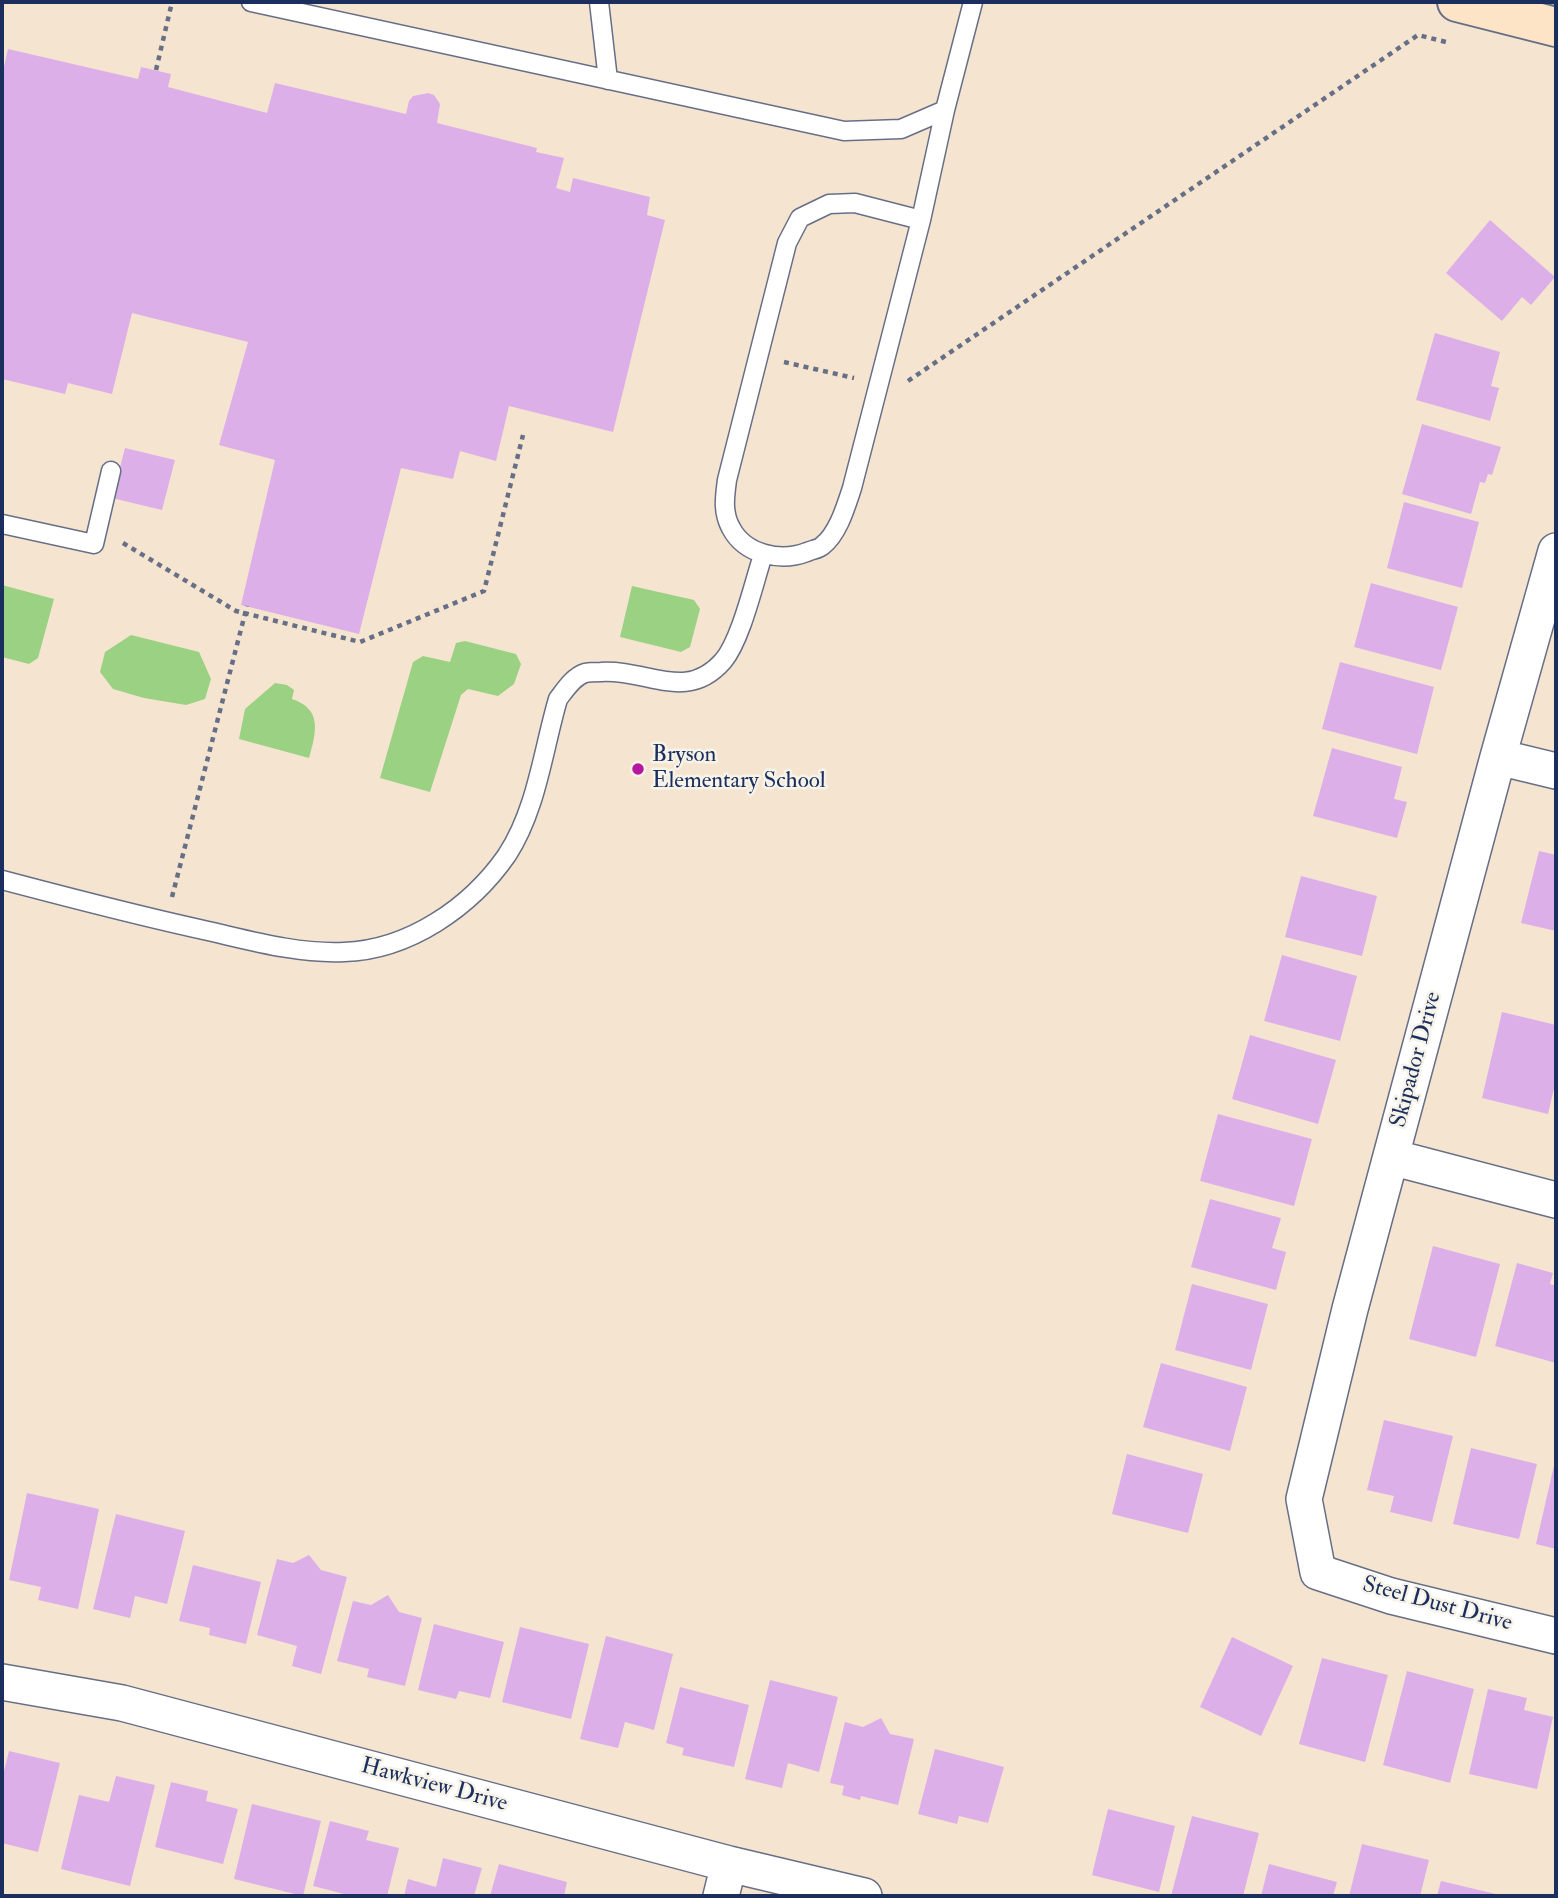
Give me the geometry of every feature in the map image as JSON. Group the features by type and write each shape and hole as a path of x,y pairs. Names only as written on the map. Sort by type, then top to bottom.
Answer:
{"main road":[{"path":"1457,2 1556,27"}],"street":[{"name":"Skipador Drive","path":"1318,1572 1304,1499 1350,1309 1556,551"},
{"path":"1498,757 1556,771"},
{"path":"1391,1157 1556,1199"},
{"name":"Steel Dust Drive","path":"1318,1572 1391,1596 1556,1636"},
{"name":"Hawkview Drive","path":"2,1682 122,1703 725,1880 864,1896"}],"lane":[{"path":"251,2 844,131 901,129 945,110"},
{"path":"599,2 608,80"},
{"path":"921,220 855,203 829,204 800,218 787,243 727,480 724,505 730,527 741,541 763,555 793,557 822,547 841,520 852,488 921,220 945,110 973,2"},
{"path":"2,524 94,544 111,471"},
{"path":"2,880 271,946 345,953 417,934 451,912 483,882 507,854 525,820 558,699 569,684 585,673 635,673 688,684 705,677 724,660 737,632 763,555"}],"path":[{"path":"156,70 172,2"},
{"path":"758,356 897,389 1419,35"},
{"path":"98,528 236,611 360,642 484,591 523,435"},
{"path":"166,922 247,606"}],"green space":[{"path":"2,585 54,599 38,658 29,664 2,657"},
{"path":"632,586 694,600 700,609 690,647 681,652 620,637"},
{"path":"131,635 199,652 211,679 205,699 186,705 144,698 113,689 100,672 105,652"},
{"path":"465,641 516,654 521,664 514,684 498,696 468,689 461,695 430,792 380,778 413,662 423,656 450,662 456,643"},
{"path":"275,683 287,685 294,690 292,699 302,703 313,715 315,731 309,758 239,739 245,709"}],"building":[{"path":"8,49 138,79 141,67 171,74 168,87 267,113 275,83 406,114 413,96 428,93 434,95 440,104 437,123 537,148 536,152 564,158 556,188 570,192 573,178 650,197 647,215 665,220 613,432 509,406 496,461 460,451 453,479 401,468 359,634 241,605 275,460 219,445 248,342 132,313 112,394 68,383 65,394 2,379 2,76"},
{"path":"1490,220 1555,277 1531,305 1522,297 1502,321 1446,273"},
{"path":"1435,333 1500,352 1491,386 1499,388 1490,421 1416,400"},
{"path":"1422,424 1501,447 1492,475 1488,474 1485,483 1480,482 1471,514 1402,494"},
{"path":"125,448 175,460 162,510 112,498"},
{"path":"1404,502 1479,522 1462,588 1387,568"},
{"path":"1371,583 1458,607 1441,670 1354,647"},
{"path":"1340,662 1434,687 1417,754 1322,729"},
{"path":"1332,748 1402,767 1394,799 1407,802 1397,838 1313,816"},
{"path":"1539,851 1556,855 1556,931 1521,923"},
{"path":"1301,876 1377,896 1362,956 1285,937"},
{"path":"1282,955 1357,976 1340,1041 1264,1021"},
{"path":"1502,1012 1556,1025 1556,1080 1548,1114 1482,1098"},
{"path":"1250,1035 1336,1060 1318,1124 1232,1099"},
{"path":"1218,1114 1312,1139 1294,1206 1200,1181"},
{"path":"1210,1199 1281,1218 1272,1248 1286,1252 1276,1290 1191,1267"},
{"path":"1433,1246 1500,1264 1476,1357 1409,1339"},
{"path":"1517,1263 1553,1273 1550,1284 1556,1286 1556,1363 1495,1346"},
{"path":"1192,1284 1268,1304 1251,1370 1175,1350"},
{"path":"1161,1363 1247,1387 1230,1451 1143,1427"},
{"path":"1384,1420 1453,1436 1432,1522 1390,1512 1394,1496 1367,1490"},
{"path":"1471,1448 1537,1464 1519,1539 1453,1524"},
{"path":"1127,1454 1203,1474 1188,1533 1112,1514"},
{"path":"1556,1461 1556,1549 1536,1544"},
{"path":"27,1493 99,1509 78,1609 38,1600 41,1587 9,1580"},
{"path":"116,1514 185,1531 167,1604 135,1596 130,1618 93,1609"},
{"path":"309,1555 321,1570 347,1577 321,1674 292,1666 297,1646 257,1635 277,1559 293,1563"},
{"path":"193,1565 261,1582 246,1644 209,1635 210,1628 179,1621"},
{"path":"388,1595 399,1612 422,1618 405,1686 367,1677 369,1669 337,1661 353,1601 371,1605"},
{"path":"434,1624 504,1642 490,1698 459,1691 456,1699 418,1690"},
{"path":"520,1627 589,1644 571,1719 502,1702"},
{"path":"606,1636 673,1654 654,1730 625,1722 618,1748 580,1739"},
{"path":"1232,1637 1293,1666 1261,1736 1200,1707"},
{"path":"1322,1658 1388,1675 1365,1762 1299,1744"},
{"path":"1407,1671 1474,1689 1450,1783 1383,1765"},
{"path":"770,1680 838,1697 819,1772 788,1763 782,1788 745,1779"},
{"path":"680,1687 749,1705 734,1767 682,1755 684,1748 666,1743"},
{"path":"1488,1689 1527,1698 1524,1710 1553,1717 1537,1789 1469,1774"},
{"path":"881,1718 890,1734 914,1739 898,1805 861,1796 860,1800 842,1795 844,1786 830,1783 845,1722 863,1727"},
{"path":"935,1749 1004,1767 988,1823 959,1816 957,1824 918,1814"},
{"path":"9,1751 60,1763 38,1852 2,1843 2,1779"},
{"path":"116,1776 155,1785 130,1886 61,1869 79,1795 109,1802"},
{"path":"171,1782 208,1791 206,1801 238,1809 223,1864 155,1847"},
{"path":"252,1804 321,1821 303,1896 234,1879"},
{"path":"1108,1809 1175,1826 1159,1892 1092,1875"},
{"path":"1192,1816 1259,1833 1243,1896 1171,1896"},
{"path":"330,1821 369,1831 366,1840 399,1848 387,1896 352,1896 313,1886"},
{"path":"1362,1844 1429,1860 1420,1896 1349,1896"},
{"path":"443,1858 482,1868 474,1896 404,1896 408,1879 436,1887"},
{"path":"499,1864 567,1882 564,1896 490,1896"},
{"path":"1269,1864 1337,1882 1333,1896 1261,1896"},
{"path":"1441,1881 1500,1895 1500,1896 1437,1896"}],"place":[{"name":"Bryson Elementary School","path":"638,769"}]}
